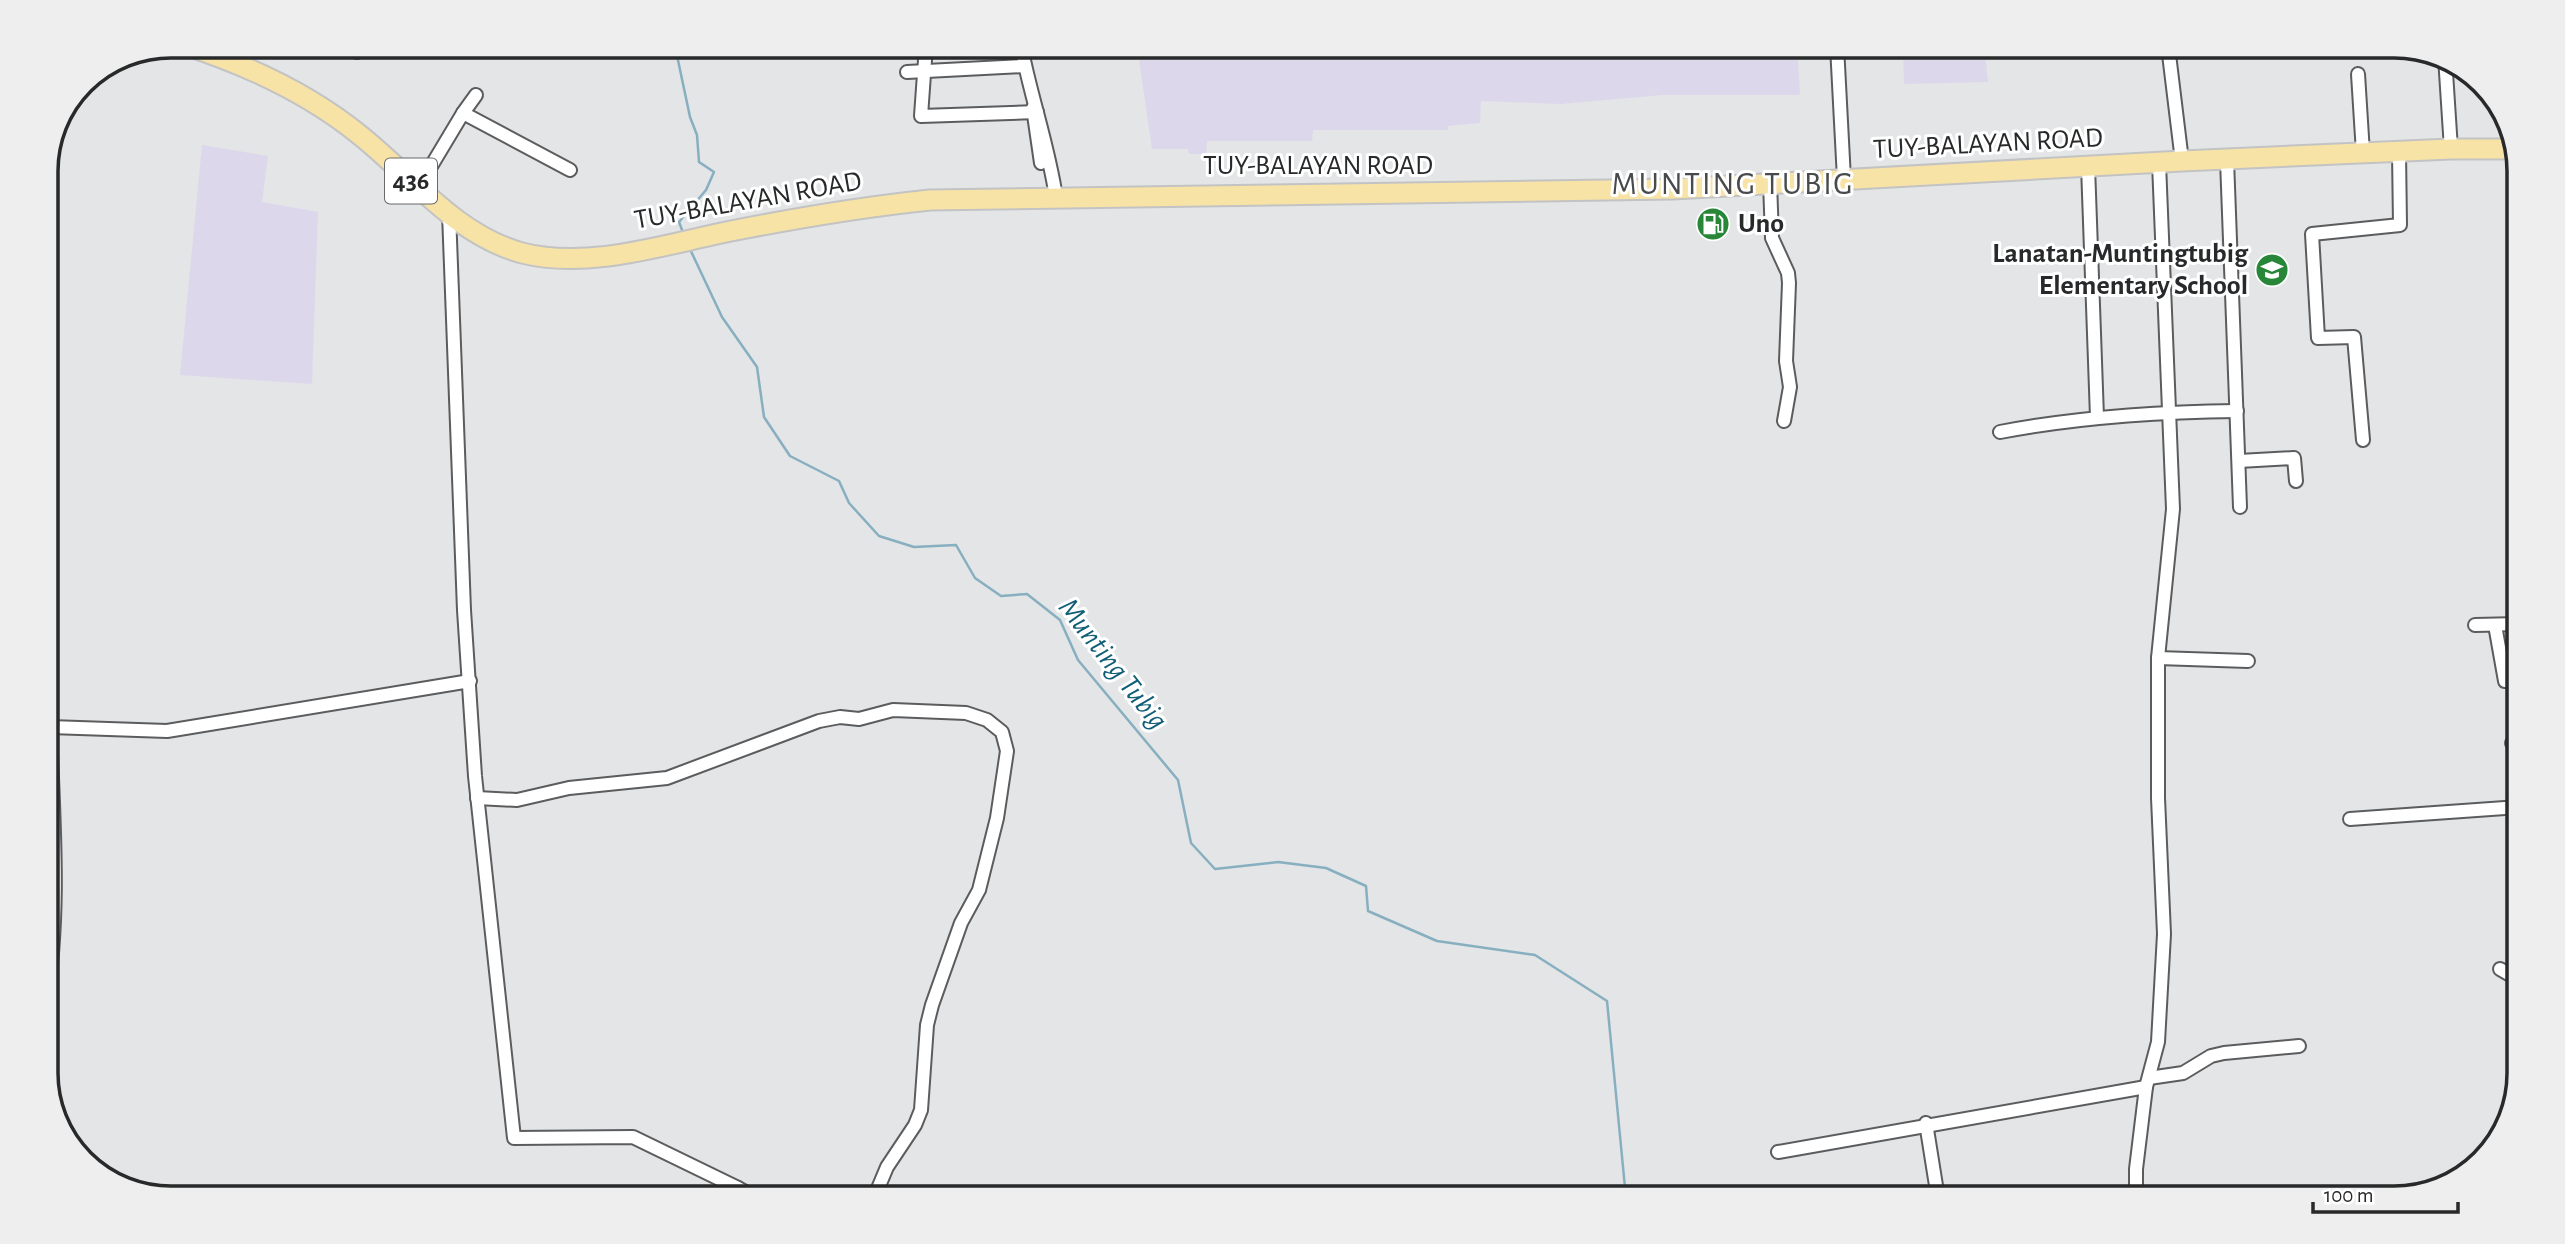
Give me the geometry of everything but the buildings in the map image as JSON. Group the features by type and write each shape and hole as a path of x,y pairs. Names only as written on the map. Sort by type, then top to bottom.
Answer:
{"main road":[{"name":"TUY-BALAYAN ROAD","path":"223,58 267,77 332,114 449,213 489,239 523,253 581,257 652,247 876,206 943,200 1673,189 2182,161 2505,149"}],"street":[{"path":"925,58 921,116 1034,110"},
{"path":"1023,58 1034,110 1042,123 1053,197"},
{"path":"1837,58 1844,179"},
{"path":"2169,58 2182,161"},
{"path":"907,72 1025,66"},
{"path":"2446,70 2451,149"},
{"path":"2358,74 2362,153"},
{"path":"418,188 476,95"},
{"path":"463,113 570,170"},
{"path":"2362,440 2354,337 2318,338 2312,234 2400,225 2399,152"},
{"path":"2227,160 2241,507"},
{"path":"2136,1186 2148,1083 2158,1042 2164,934 2158,798 2158,658 2173,509 2159,163"},
{"path":"2088,166 2097,417"},
{"path":"1770,182 1772,238 1788,273 1789,283 1786,353 1790,387 1784,421"},
{"path":"449,213 453,375 464,610 477,798 514,1138 633,1137 722,1186"},
{"path":"2000,432 2097,417 2237,411"},
{"path":"2239,461 2294,458 2296,481"},
{"path":"2475,625 2507,624"},
{"path":"2495,625 2507,681"},
{"path":"2158,658 2248,661"},
{"path":"58,727 167,731 470,681"},
{"path":"477,798 517,800 569,788 667,778 820,721 840,717 859,719 893,710 966,713 987,720 1002,732 1007,751 997,818 979,890 961,923 932,1005 927,1026 920,1110 915,1125 887,1167 879,1186"},
{"path":"2350,819 2507,808"},
{"path":"2500,969 2507,973"},
{"path":"1778,1152 2148,1083 2183,1073 2211,1056 2224,1053 2299,1046"},
{"path":"1926,1124 1936,1186"}],"shaded area":[{"path":"1139,58 1798,58 1800,95 1662,95 1561,104 1481,101 1480,123 1448,126 1448,130 1313,130 1312,141 1207,141 1206,154 1189,154 1188,149 1152,149"},
{"path":"1903,58 1985,58 1988,82 1904,84"},
{"path":"202,145 268,156 262,202 318,212 312,384 180,375"}],"waterway":[{"name":"Munting Tubig","path":"678,58 690,117 697,135 699,162 714,172 706,190 679,222 684,235"},
{"name":"Munting Tubig","path":"689,247 722,317 757,367 764,417 790,456 839,481 849,503 879,536 914,547 956,545 975,578 1001,596 1027,594 1060,620 1078,660 1178,780 1191,843 1215,869 1278,862 1326,868 1366,886 1368,911 1437,941 1535,955 1607,1001 1625,1186"}],"place":[{"name":"Uno","path":"1713,224"},
{"name":"Lanatan-Muntingtubig Elementary School","path":"2272,270"}],"district":[{"name":"MUNTING TUBIG","path":"1733,184"}]}
